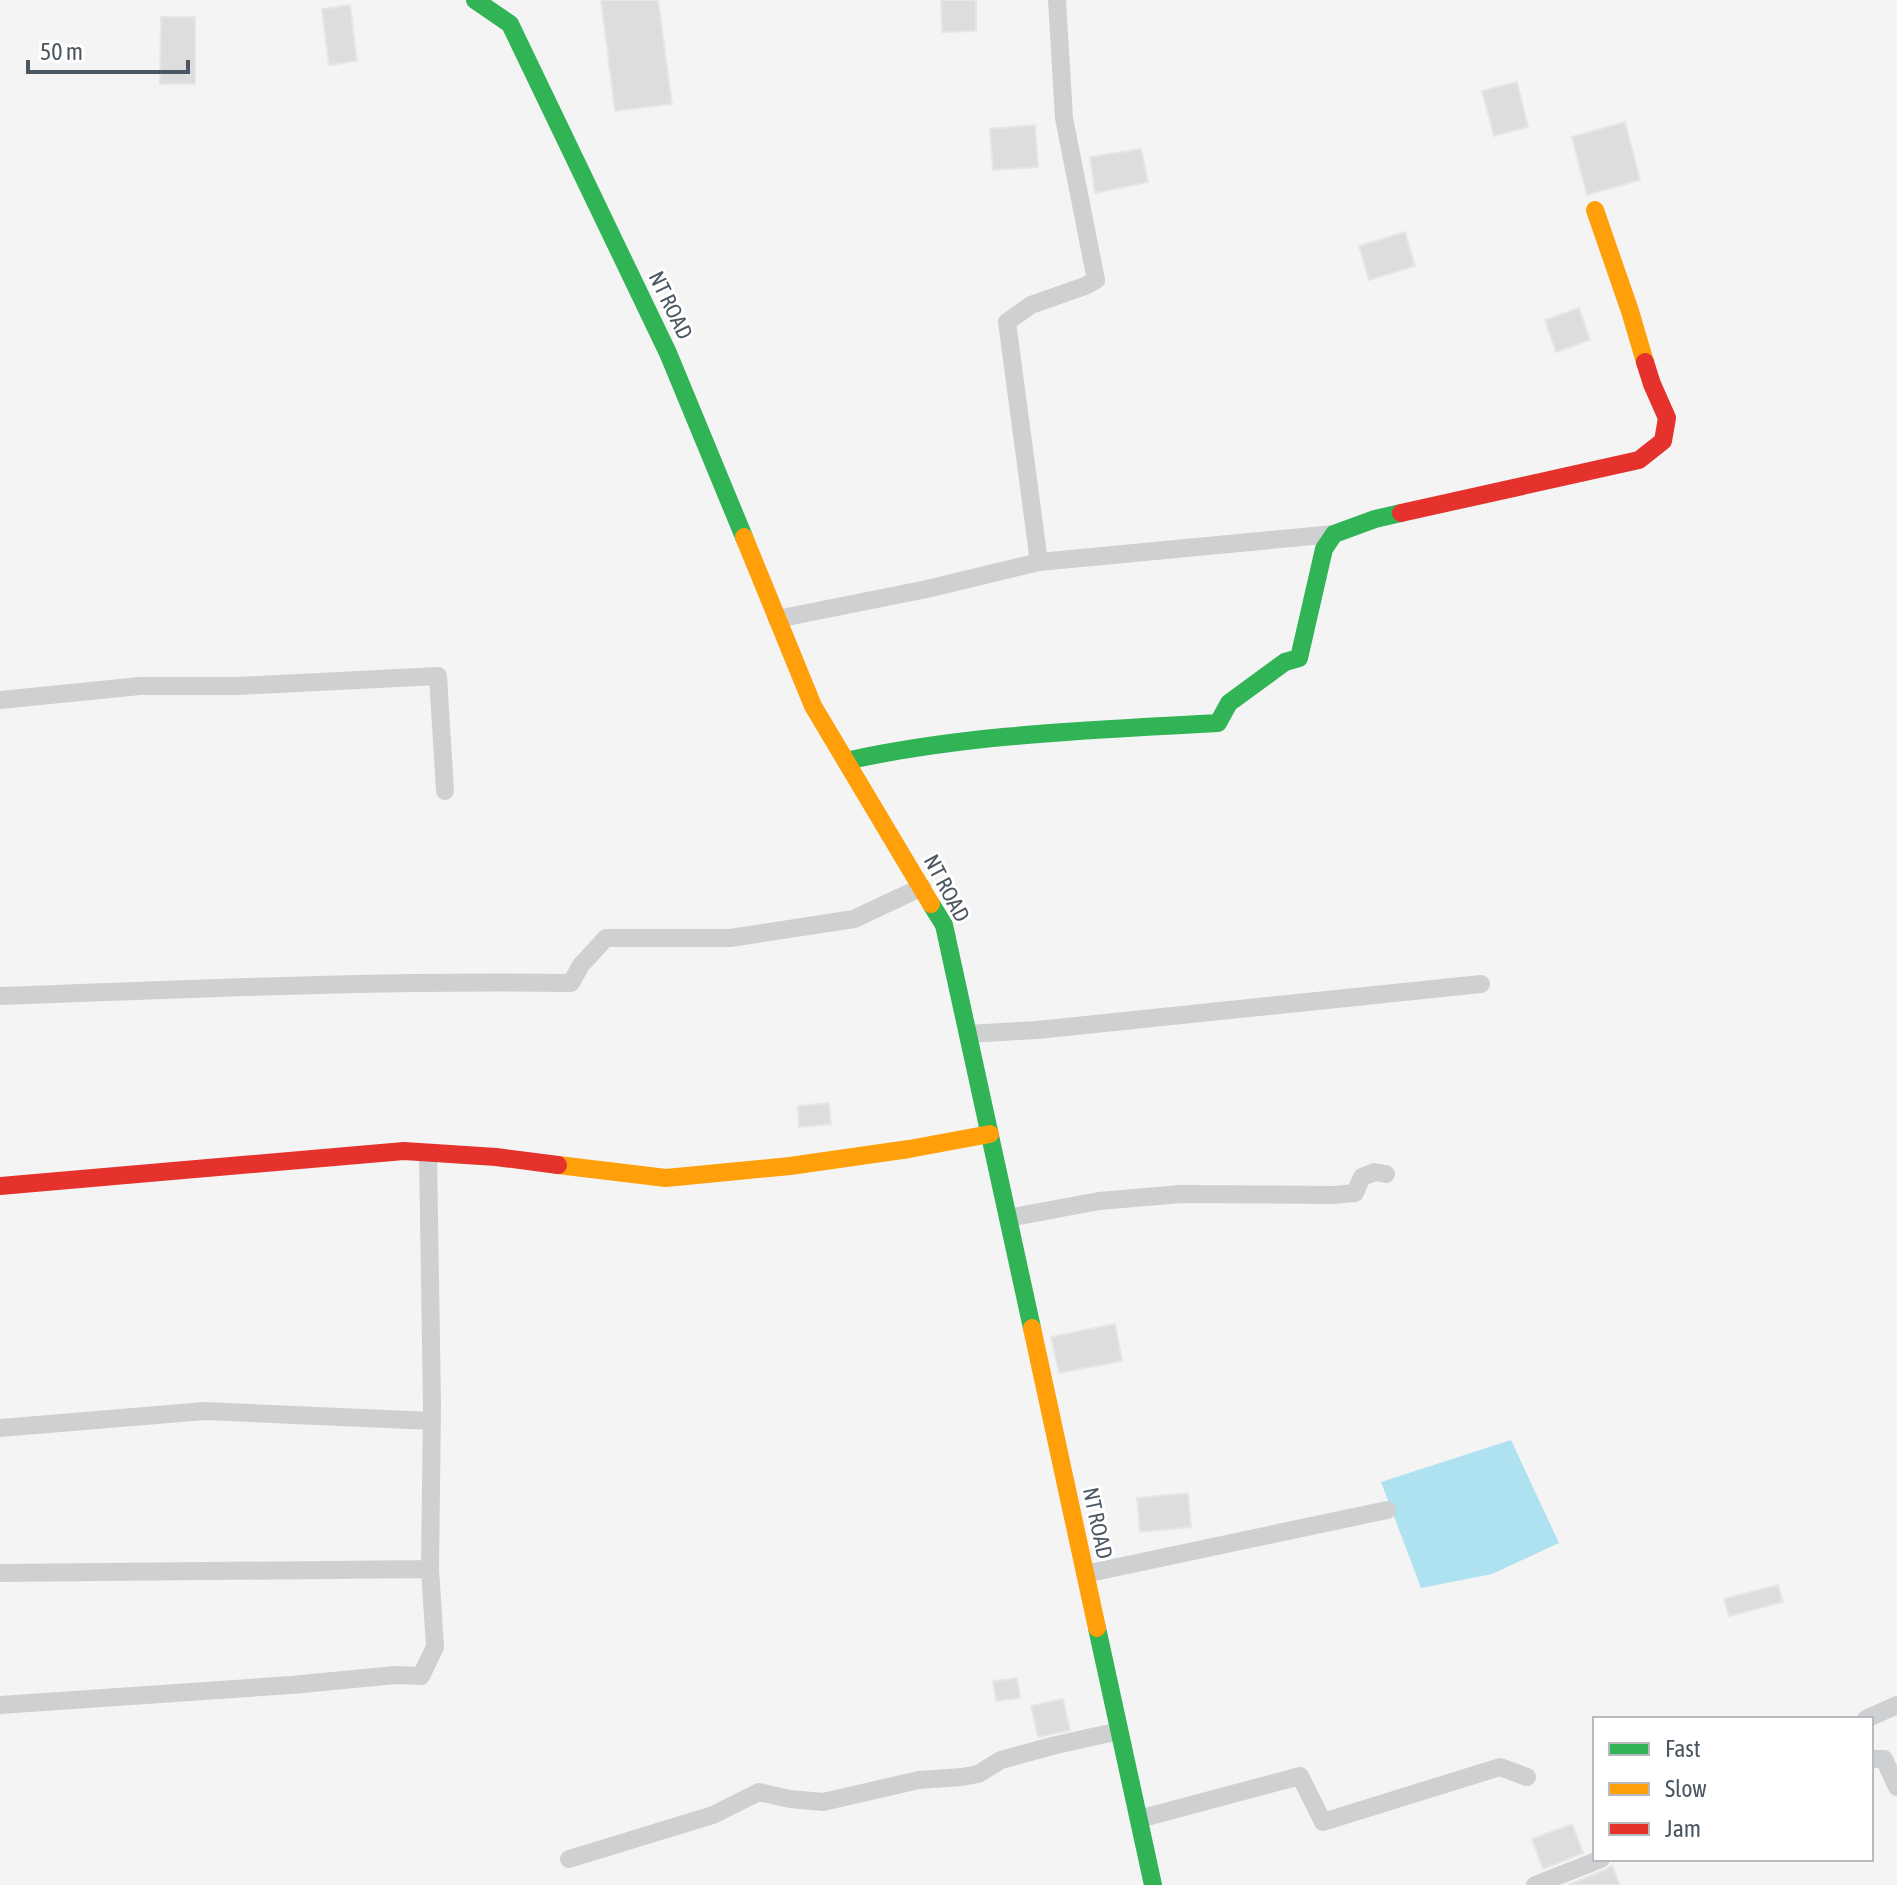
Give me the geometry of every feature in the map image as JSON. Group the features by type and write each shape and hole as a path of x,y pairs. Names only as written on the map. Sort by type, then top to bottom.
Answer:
{"street":[{"name":"NT ROAD","path":"475,0 510,24 668,353 813,706 944,925 1153,1885"},
{"path":"1039,562 1007,322 1031,305 1096,280 1064,118 1057,0"},
{"path":"777,619 927,589 1039,562 1334,534 1375,519 1639,460 1663,441 1667,418 1652,384 1595,210"},
{"path":"846,761 895,750 1053,733 1218,723 1229,703 1285,662 1299,658 1324,549 1334,534"},
{"path":"0,700 140,686 238,686 438,676 445,791"},
{"path":"0,996 270,986 571,983 581,965 606,938 730,938 854,919 922,887"},
{"path":"968,1034 1037,1030 1481,984"},
{"path":"0,1186 404,1151 496,1157 666,1178 805,1164 990,1134"},
{"path":"0,1705 396,1675 421,1676 435,1647 430,1569 432,1421 428,1153"},
{"path":"1008,1218 1099,1201 1181,1194 1355,1193 1362,1177 1375,1172 1386,1174"},
{"path":"0,1428 205,1411 432,1421"},
{"path":"1085,1574 1387,1510"},
{"path":"0,1573 430,1569"},
{"path":"1870,1717 1897,1705"},
{"path":"569,1859 713,1815 759,1792 823,1802 919,1780 978,1774 1001,1760 1119,1731"},
{"path":"1873,1759 1884,1759 1897,1787"},
{"path":"1139,1819 1300,1776 1323,1822 1500,1767 1527,1777"},
{"path":"1535,1885 1596,1861"}],"water":[{"path":"1511,1440 1559,1543 1492,1574 1421,1588 1381,1482"}],"building":[{"path":"601,0 658,0 672,104 615,111"},
{"path":"941,0 976,0 976,31 942,32"},
{"path":"350,5 357,61 329,65 322,9"},
{"path":"161,17 195,17 195,84 160,84"},
{"path":"1517,82 1528,127 1494,136 1482,91"},
{"path":"1625,122 1640,180 1587,195 1572,137"},
{"path":"1035,125 1038,167 993,170 990,129"},
{"path":"1141,149 1148,182 1095,193 1090,157"},
{"path":"1405,232 1415,266 1369,280 1359,246"},
{"path":"1579,308 1590,340 1556,352 1545,320"},
{"path":"829,1103 831,1124 799,1127 798,1106"},
{"path":"1115,1324 1122,1361 1059,1373 1051,1337"},
{"path":"1188,1493 1191,1527 1140,1532 1137,1498"},
{"path":"1778,1585 1783,1602 1729,1616 1724,1599"},
{"path":"1017,1678 1020,1698 996,1701 993,1681"},
{"path":"1063,1699 1070,1730 1038,1737 1031,1706"},
{"path":"1572,1824 1583,1853 1543,1869 1532,1839"},
{"path":"1612,1865 1620,1885 1568,1885 1605,1870"}],"traffic: fast":[{"path":"475,0 510,24 668,353 744,537"},
{"path":"846,761 984,739 1218,723 1229,703 1285,662 1299,658 1324,549 1334,534 1401,513"},
{"path":"931,904 944,925 1032,1328"},
{"path":"1097,1628 1153,1885"}],"traffic: slow":[{"path":"1595,210 1645,362"},
{"path":"744,537 813,706 931,904"},
{"path":"558,1165 666,1178 790,1166 990,1134"},
{"path":"1032,1328 1097,1628"}],"traffic: jam":[{"path":"1401,513 1639,460 1663,441 1667,418 1645,362"},
{"path":"0,1186 404,1151 558,1165"}]}
